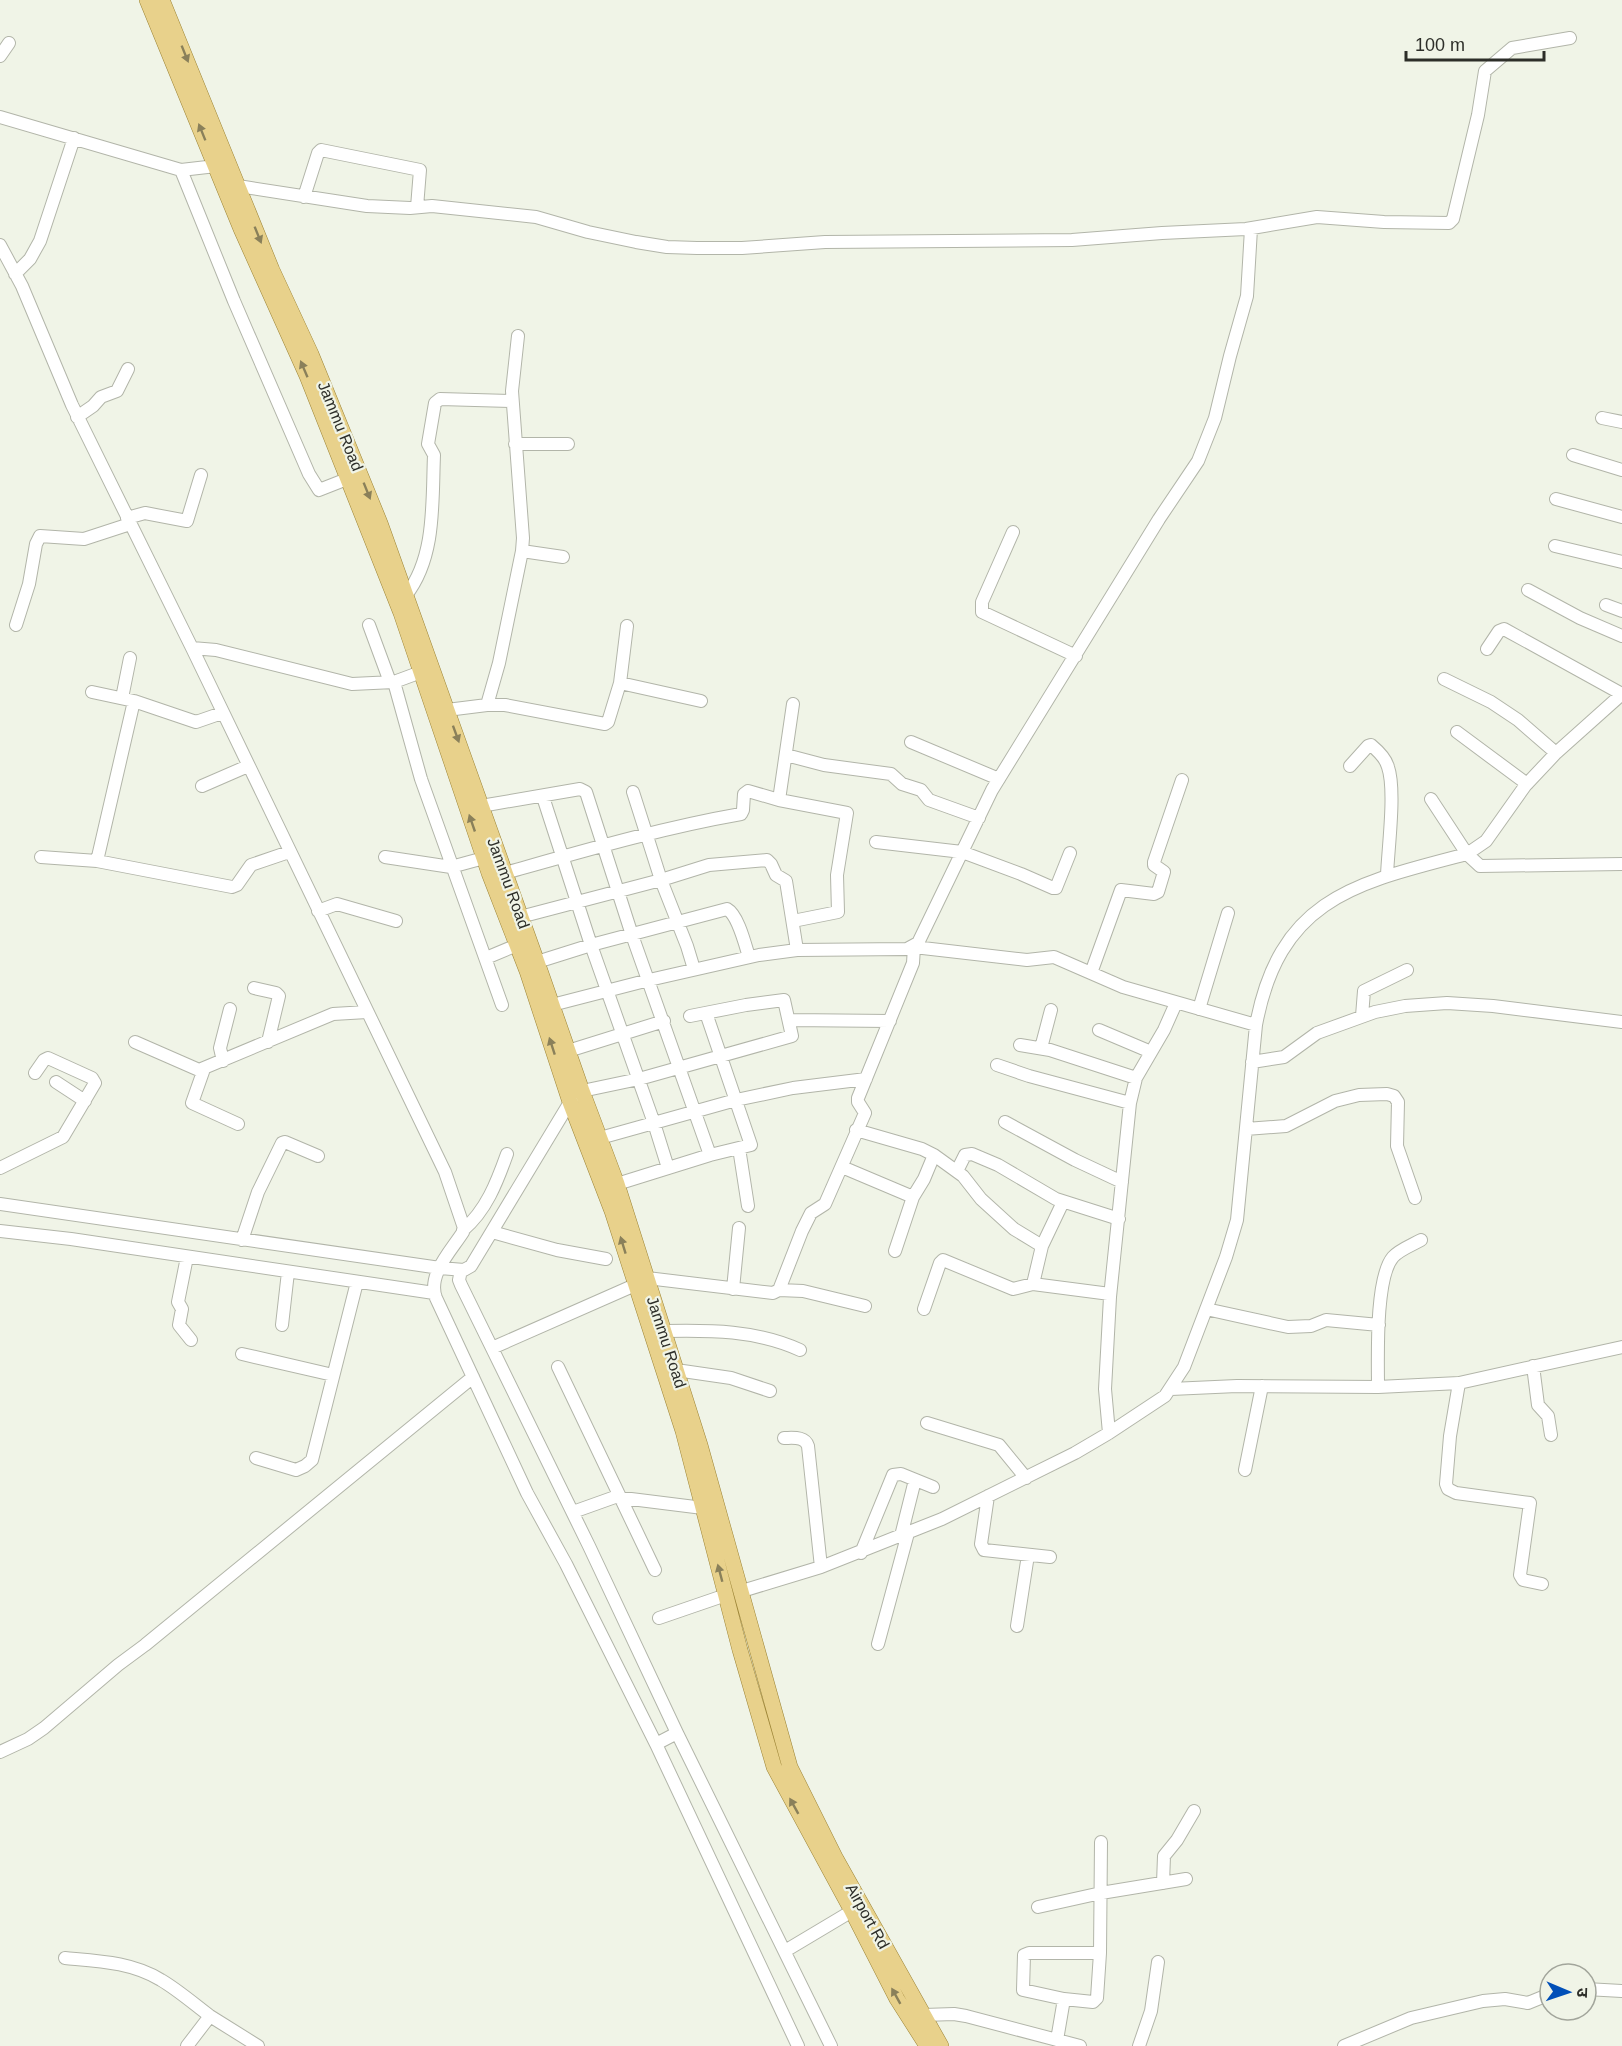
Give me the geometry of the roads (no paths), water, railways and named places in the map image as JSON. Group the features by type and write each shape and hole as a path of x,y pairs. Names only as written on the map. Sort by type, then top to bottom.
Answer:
{"main road":[{"path":"147,0 241,229 307,376 336,484 401,613 484,858 510,948 576,1097 612,1211 641,1282 774,1767 897,1999 926,2046"},
{"name":"Jammu Road","path":"162,0 272,270 341,424 380,523 568,1051 576,1097 600,1138 617,1184 641,1282 664,1331 700,1445 790,1767 798,1785"},
{"name":"Airport Rd","path":"798,1785 836,1859 941,2046"}],"street":[{"path":"238,186 367,206 405,208 432,206 536,217 588,232 636,242 657,246 697,248 742,248 825,242 1072,240 1251,229 1317,217 1384,222 1452,222 1478,115 1485,71 1512,48 1570,38"},
{"path":"0,56 9,43"},
{"path":"0,117 181,170 216,166"},
{"path":"15,274 30,259 40,242 74,138"},
{"path":"304,197 318,153 321,150 420,170 417,207"},
{"path":"181,170 303,461 317,489 336,484"},
{"path":"779,1290 811,1213 825,1204 865,1113 858,1099 913,963 915,947 979,818 999,779 1160,519 1190,476 1206,442 1218,409 1224,377 1247,296 1251,229"},
{"path":"0,245 15,274 77,417 192,648 445,1172 463,1223 463,1230 444,1276 473,1377 527,1492 659,1743 798,2046"},
{"path":"487,705 500,663 522,551 523,538 512,401 518,336"},
{"path":"77,417 101,397 117,391 128,369"},
{"path":"406,595 414,585 427,552 434,455 428,444 435,403 440,399 512,401"},
{"path":"1602,418 1622,422"},
{"path":"515,444 568,444"},
{"path":"1573,455 1622,470"},
{"path":"16,625 29,584 36,544 40,536 84,539 145,513 188,521 201,474"},
{"path":"1556,499 1622,517"},
{"path":"1013,532 982,602 982,612 1076,656"},
{"path":"1555,546 1622,562"},
{"path":"522,551 563,557"},
{"path":"1528,590 1580,618 1622,636"},
{"path":"1606,605 1622,611"},
{"path":"369,625 395,681 421,779 460,865 502,1005"},
{"path":"447,711 487,705 505,705 605,724 608,722 620,683 627,626"},
{"path":"742,1591 821,1568 942,1519 1026,1478 1109,1433 1165,1396 1171,1389 1184,1367 1226,1257 1237,1220 1256,1025 1259,1008 1275,961 1315,911 1338,896 1387,875 1467,854 1486,841 1527,784 1556,753 1622,694 1504,629 1499,631 1486,650"},
{"path":"192,648 216,650 352,684 395,681 421,672"},
{"path":"97,861 128,699 130,658"},
{"path":"1444,679 1491,702 1518,720 1556,753"},
{"path":"620,683 700,701"},
{"path":"92,692 128,699 196,722 222,713"},
{"path":"779,800 793,705"},
{"path":"1457,732 1527,784"},
{"path":"910,742 999,779"},
{"path":"1350,766 1371,745 1389,768 1391,797 1387,875"},
{"path":"786,755 824,765 891,774 902,784 921,790 929,800 979,818"},
{"path":"202,786 248,766"},
{"path":"1091,974 1121,890 1154,894 1158,892 1164,872 1154,865 1154,861 1182,780"},
{"path":"481,806 585,790 632,935 710,1155"},
{"path":"505,873 603,845 705,820 741,814 744,794 747,791 848,815 837,875 838,912 792,921"},
{"path":"633,792 661,880 694,969"},
{"path":"543,797 561,857 668,1168"},
{"path":"1431,799 1467,854 1483,867 1622,864"},
{"path":"876,842 962,852 1053,888 1056,888 1070,853"},
{"path":"41,857 97,861 232,887 237,885 251,865 289,852"},
{"path":"385,857 460,865 484,858"},
{"path":"520,917 718,863 767,860 776,875 786,879 797,950"},
{"path":"318,911 335,903 396,921"},
{"path":"537,962 591,945 729,910 740,929 749,957"},
{"path":"1199,1009 1228,913"},
{"path":"552,1005 749,957 797,950 915,947 1027,960 1054,957 1123,987 1256,1025"},
{"path":"488,957 510,948"},
{"path":"1362,1016 1365,991 1407,970"},
{"path":"254,988 276,993 279,996 268,1042"},
{"path":"0,1231 71,1239 357,1282 444,1276 467,1269 576,1097 790,1038 792,1035 786,1002 782,1000 690,1016"},
{"path":"1109,1433 1105,1389 1110,1294 1130,1103 1136,1078 1164,1030 1176,1003"},
{"path":"1252,1062 1284,1057 1317,1033 1362,1016 1405,1006 1447,1003 1493,1006 1622,1022"},
{"path":"224,1060 220,1048 230,1009"},
{"path":"1041,1048 1051,1010"},
{"path":"135,1042 196,1069 204,1069 333,1014 368,1012"},
{"path":"617,1184 710,1155 750,1146 751,1143 706,1013"},
{"path":"789,1020 890,1021"},
{"path":"568,1051 664,1021"},
{"path":"1099,1030 1151,1052"},
{"path":"1020,1044 1041,1048 1136,1078"},
{"path":"0,1168 63,1137 95,1082 92,1078 47,1058 35,1073"},
{"path":"996,1065 1130,1103"},
{"path":"204,1069 192,1103 238,1124"},
{"path":"600,1138 736,1100 792,1088 866,1079"},
{"path":"57,1082 85,1101"},
{"path":"1246,1129 1286,1126 1335,1101 1359,1095 1391,1095 1397,1098 1398,1102 1397,1146 1415,1198"},
{"path":"1005,1122 1122,1182"},
{"path":"856,1130 922,1149 934,1155 963,1176 981,1199 1014,1229 1042,1246"},
{"path":"242,1240 258,1192 282,1143 285,1142 318,1156"},
{"path":"739,1148 748,1206"},
{"path":"463,1230 475,1219 490,1196 507,1154"},
{"path":"957,1171 965,1155 972,1154 998,1165 1063,1202 1119,1219"},
{"path":"895,1251 914,1197 934,1155"},
{"path":"842,1167 914,1197"},
{"path":"1032,1284 1042,1246 1063,1202"},
{"path":"0,1204 242,1240 459,1280 573,1512 675,1734 831,2046"},
{"path":"733,1288 739,1228"},
{"path":"492,1232 567,1252 606,1259"},
{"path":"1378,1387 1379,1325 1384,1280 1392,1258 1421,1240"},
{"path":"187,1257 178,1302 182,1310 179,1326 190,1340"},
{"path":"924,1309 943,1260 1013,1289 1032,1284 1110,1294"},
{"path":"282,1325 288,1272"},
{"path":"256,1458 296,1470 312,1460 357,1282"},
{"path":"492,1348 641,1282 773,1293 779,1290 803,1291 865,1306"},
{"path":"1206,1310 1288,1327 1311,1326 1326,1320 1379,1325"},
{"path":"664,1331 711,1330 744,1333 800,1350"},
{"path":"1171,1389 1262,1386 1378,1387 1459,1383 1622,1347"},
{"path":"242,1354 333,1375"},
{"path":"1533,1366 1538,1405 1548,1416 1551,1435"},
{"path":"558,1367 655,1570"},
{"path":"676,1370 731,1378 770,1391"},
{"path":"0,1752 28,1739 44,1728 118,1665 473,1377"},
{"path":"1459,1383 1450,1436 1446,1484 1448,1489 1456,1493 1530,1503 1520,1577 1542,1584"},
{"path":"1245,1470 1262,1386"},
{"path":"927,1424 999,1445 1026,1478"},
{"path":"784,1438 805,1440 808,1446 821,1568"},
{"path":"861,1553 893,1475 898,1473 933,1487"},
{"path":"878,1644 915,1480"},
{"path":"988,1496 982,1547 986,1551 1050,1557"},
{"path":"573,1512 608,1498 703,1508"},
{"path":"1017,1626 1028,1555"},
{"path":"659,1618 726,1595"},
{"path":"659,1743 675,1734"},
{"path":"1163,1883 1164,1856 1177,1840 1194,1811"},
{"path":"1100,1953 1025,1954 1023,1957 1023,1989 1064,1999 1093,2002 1096,2000 1100,1953 1101,1842"},
{"path":"1038,1907 1101,1893 1186,1879"},
{"path":"785,1951 852,1911"},
{"path":"65,1958 110,1962 151,1974 210,2016 258,2046"},
{"path":"1139,2046 1151,2011 1158,1962"},
{"path":"1598,1989 1622,1990"},
{"path":"1057,2040 1064,1999"},
{"path":"1344,2046 1411,2018 1483,2001 1505,1999 1531,2003 1538,2000"},
{"path":"924,2015 966,2016 1080,2046"},
{"path":"187,2046 210,2016"}]}
